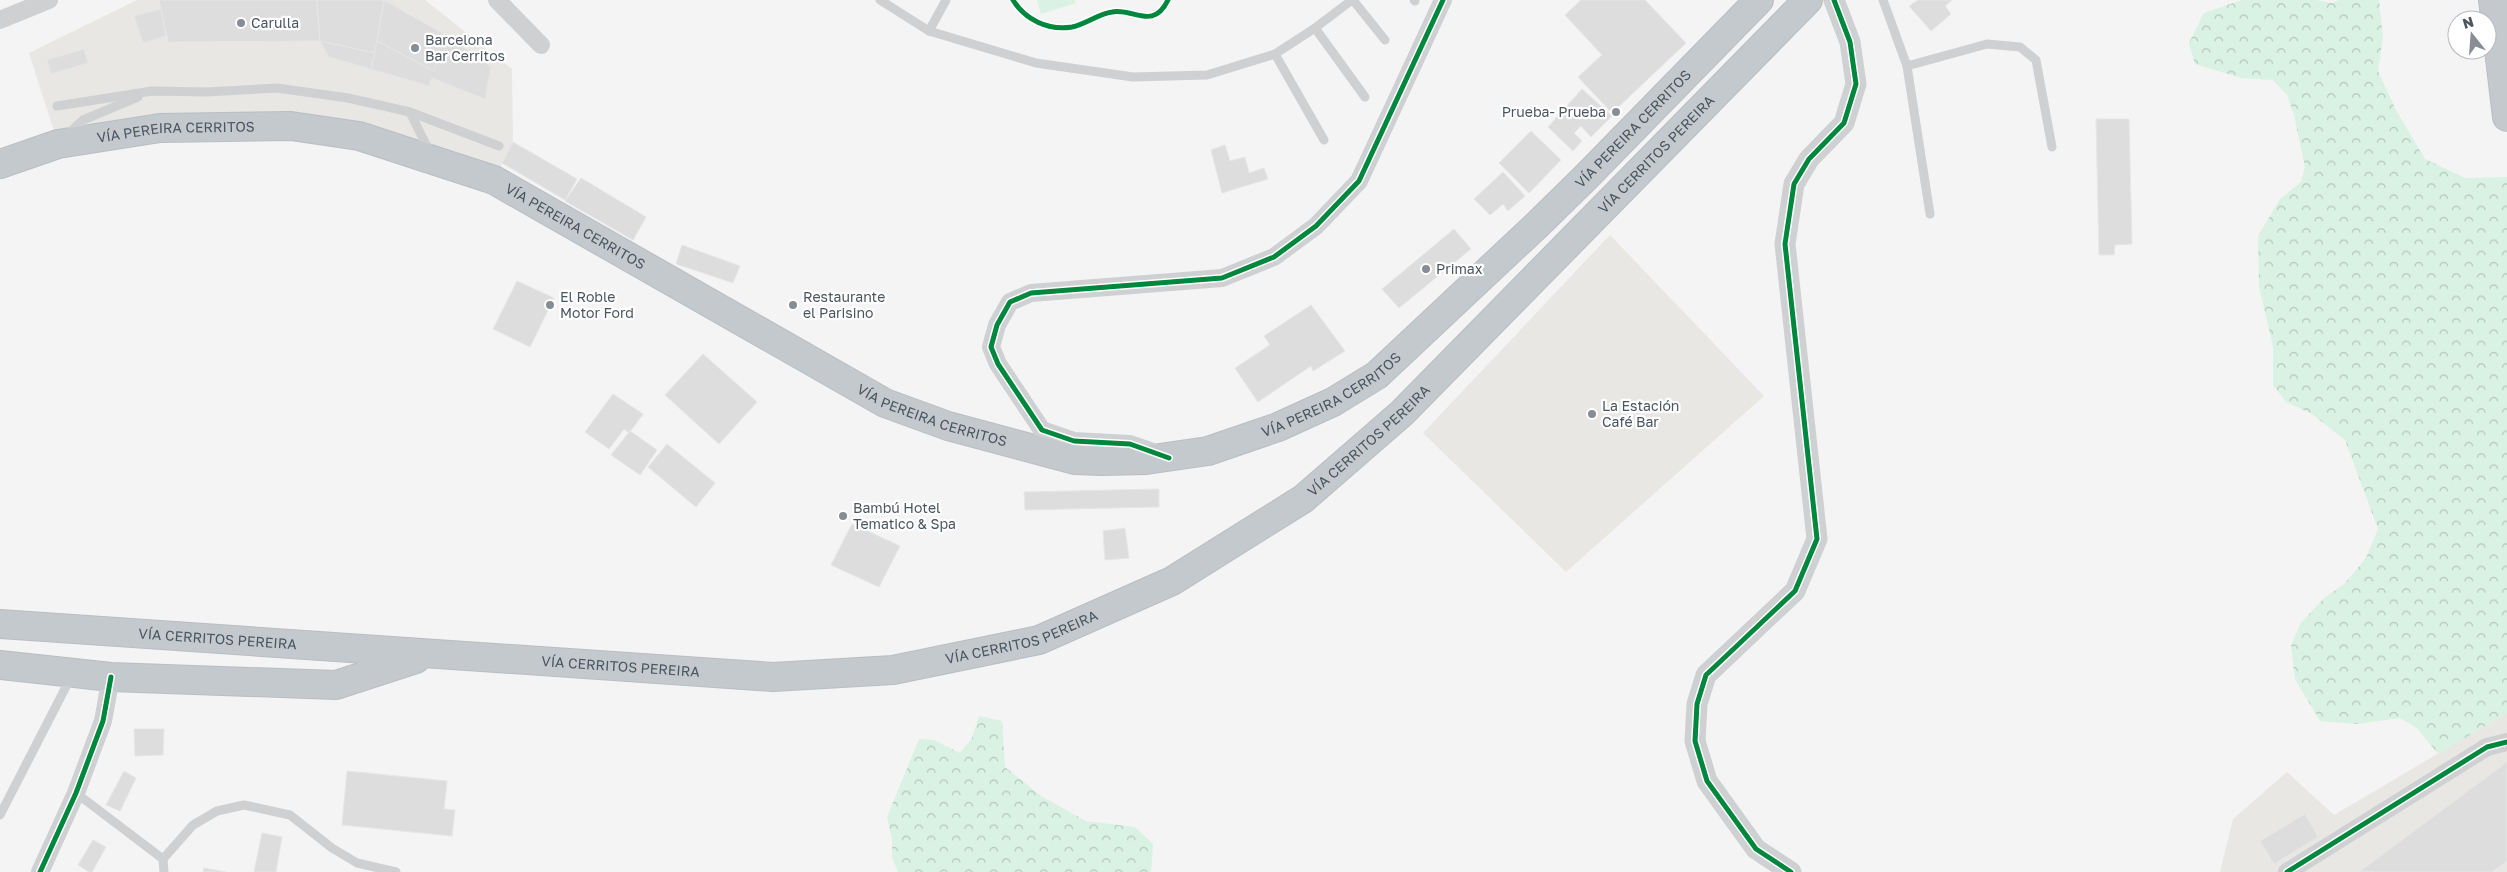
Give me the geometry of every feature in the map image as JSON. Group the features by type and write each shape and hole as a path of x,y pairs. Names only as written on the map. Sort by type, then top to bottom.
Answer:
{"highway":[{"name":"VÍA PEREIRA CERRITOS","path":"0,164 58,144 160,128 291,126 359,136 494,180 885,404 948,426 1075,460 1146,460 1168,458 1208,451 1278,427 1333,402 1376,374 1586,178 1759,0"},
{"name":"VÍA CERRITOS PEREIRA","path":"0,624 429,655 773,677 893,670 1039,640 1172,582 1304,499 1402,413 1808,0"},
{"path":"2493,0 2507,117"},
{"path":"0,665 111,677 336,685 429,655"}],"street":[{"path":"0,20 49,0"},
{"path":"497,0 541,45"},
{"path":"1168,458 1130,444 1074,441 1042,430 998,364 991,348 996,324 1010,302 1031,293 1222,278 1274,257 1316,226 1359,181 1443,0"},
{"path":"1791,872 1756,849 1707,781 1695,741 1697,704 1706,675 1795,591 1817,539 1784,244 1794,184 1809,159 1844,123 1856,84 1850,42 1834,0"},
{"path":"40,872 76,793 104,722 111,677"},
{"path":"2287,872 2487,747 2507,742"}],"lane":[{"path":"880,0 929,31 1036,62 1133,77 1207,75 1275,54 1315,28 1352,0 1385,40"},
{"path":"929,31 946,0"},
{"path":"1883,0 1907,66 1930,214"},
{"path":"1315,28 1365,97"},
{"path":"1907,66 1987,44 2020,47 2036,60 2052,147"},
{"path":"1275,54 1324,140"},
{"path":"57,106 152,91 206,92 276,88 348,98 410,112 499,146"},
{"path":"58,144 83,120 152,91"},
{"path":"410,112 433,160"},
{"path":"0,815 73,673"},
{"path":"76,793 163,859"},
{"path":"164,872 163,859 193,825 217,811 244,805 290,815 332,848 356,863 396,872"}],"shaded area":[{"path":"137,0 425,0 512,69 513,142 494,180 359,136 58,144 29,53"},
{"name":"La Estación Café Bar","path":"1610,235 1764,396 1566,572 1423,433"},
{"path":"2507,713 2507,872 2220,872 2233,819 2287,772 2334,815"}],"green space":[{"path":"1037,0 1075,0 1076,3 1041,14"},
{"path":"2242,0 2316,0 2332,3 2339,0 2379,0 2383,36 2378,71 2396,110 2425,159 2465,178 2507,177 2507,713 2438,754 2417,728 2400,718 2356,724 2320,721 2295,679 2291,646 2300,624 2324,598 2344,584 2366,558 2378,529 2345,440 2312,414 2286,402 2273,385 2273,346 2259,287 2258,236 2280,199 2301,182 2305,167 2294,115 2287,95 2273,80 2241,78 2195,64 2189,43 2204,13"},
{"path":"979,716 1002,721 1005,767 1041,796 1086,821 1135,827 1153,844 1151,872 898,872 892,857 892,839 887,817 919,739 934,740 960,753 972,738"}],"building":[{"name":"Carulla","path":"159,0 317,0 320,41 168,42"},
{"path":"317,0 384,0 375,53 320,41"},
{"path":"384,0 444,34 434,71 377,41"},
{"path":"1581,0 1645,0 1686,43 1612,113 1578,77 1602,55 1565,15"},
{"path":"1918,0 1952,0 1945,6 1951,14 1931,31 1909,6"},
{"path":"161,9 166,36 143,43 134,16"},
{"path":"444,34 491,67 485,99 432,78 429,86 371,69 377,41 434,71"},
{"path":"320,41 375,53 371,69 329,57"},
{"path":"84,49 88,63 51,74 47,60"},
{"path":"1582,89 1612,116 1591,137 1581,126 1574,133 1582,141 1573,151 1548,127"},
{"path":"2096,119 2129,119 2132,244 2115,245 2114,255 2099,255"},
{"path":"1531,131 1561,160 1529,193 1499,163"},
{"path":"513,142 577,179 565,200 502,163"},
{"path":"1225,145 1230,161 1245,157 1249,173 1264,168 1268,179 1222,193 1211,150"},
{"path":"1503,172 1525,196 1508,211 1503,204 1490,215 1474,199"},
{"path":"581,178 646,217 633,240 565,201"},
{"name":"Primax","path":"1454,229 1471,249 1399,308 1382,289"},
{"path":"682,245 740,266 733,283 676,264"},
{"path":"517,281 554,298 530,347 493,329"},
{"path":"1311,305 1345,351 1313,371 1311,366 1258,402 1235,368 1270,345 1264,336"},
{"path":"703,354 757,402 719,444 665,395"},
{"path":"613,394 643,414 629,433 624,429 609,449 585,432"},
{"path":"630,431 657,450 640,475 611,455"},
{"path":"667,444 715,483 696,507 648,467"},
{"path":"1159,489 1159,507 1025,510 1024,492"},
{"path":"852,524 900,546 879,587 831,565"},
{"path":"1125,528 1129,558 1105,560 1103,531"},
{"path":"134,729 164,729 163,755 135,756"},
{"path":"2507,762 2507,861 2492,872 2359,872"},
{"path":"124,771 136,778 120,811 106,805"},
{"path":"347,771 447,781 444,809 455,810 452,836 342,825"},
{"path":"2305,814 2318,837 2274,864 2260,841"},
{"path":"262,833 282,837 276,872 254,872"},
{"path":"93,840 106,847 92,872 89,872 78,865"},
{"path":"204,868 226,872 203,872"}],"cycle path":[{"path":"1013,0 1024,13 1038,22 1063,28 1077,26 1112,12 1149,16 1156,14 1162,9 1168,0"},
{"path":"1169,458 1130,444 1074,441 1042,430 998,364 991,347 997,325 1010,302 1031,293 1222,278 1274,257 1316,226 1359,181 1443,0"},
{"path":"1791,872 1756,849 1707,781 1695,741 1697,704 1706,675 1795,591 1817,539 1785,244 1794,184 1809,159 1844,123 1856,84 1850,42 1834,0"},
{"path":"40,872 76,793 103,721 111,677"},
{"path":"2287,872 2487,747 2507,742"}],"place":[{"name":"Carulla","path":"241,23"},
{"name":"Barcelona Bar Cerritos","path":"415,48"},
{"name":"Prueba- Prueba","path":"1616,112"},
{"name":"Primax","path":"1426,269"},
{"name":"El Roble Motor Ford","path":"550,305"},
{"name":"Restaurante el Parisino","path":"793,305"},
{"name":"La Estación Café Bar","path":"1592,414"},
{"name":"Bambú Hotel Tematico & Spa","path":"843,516"}]}
